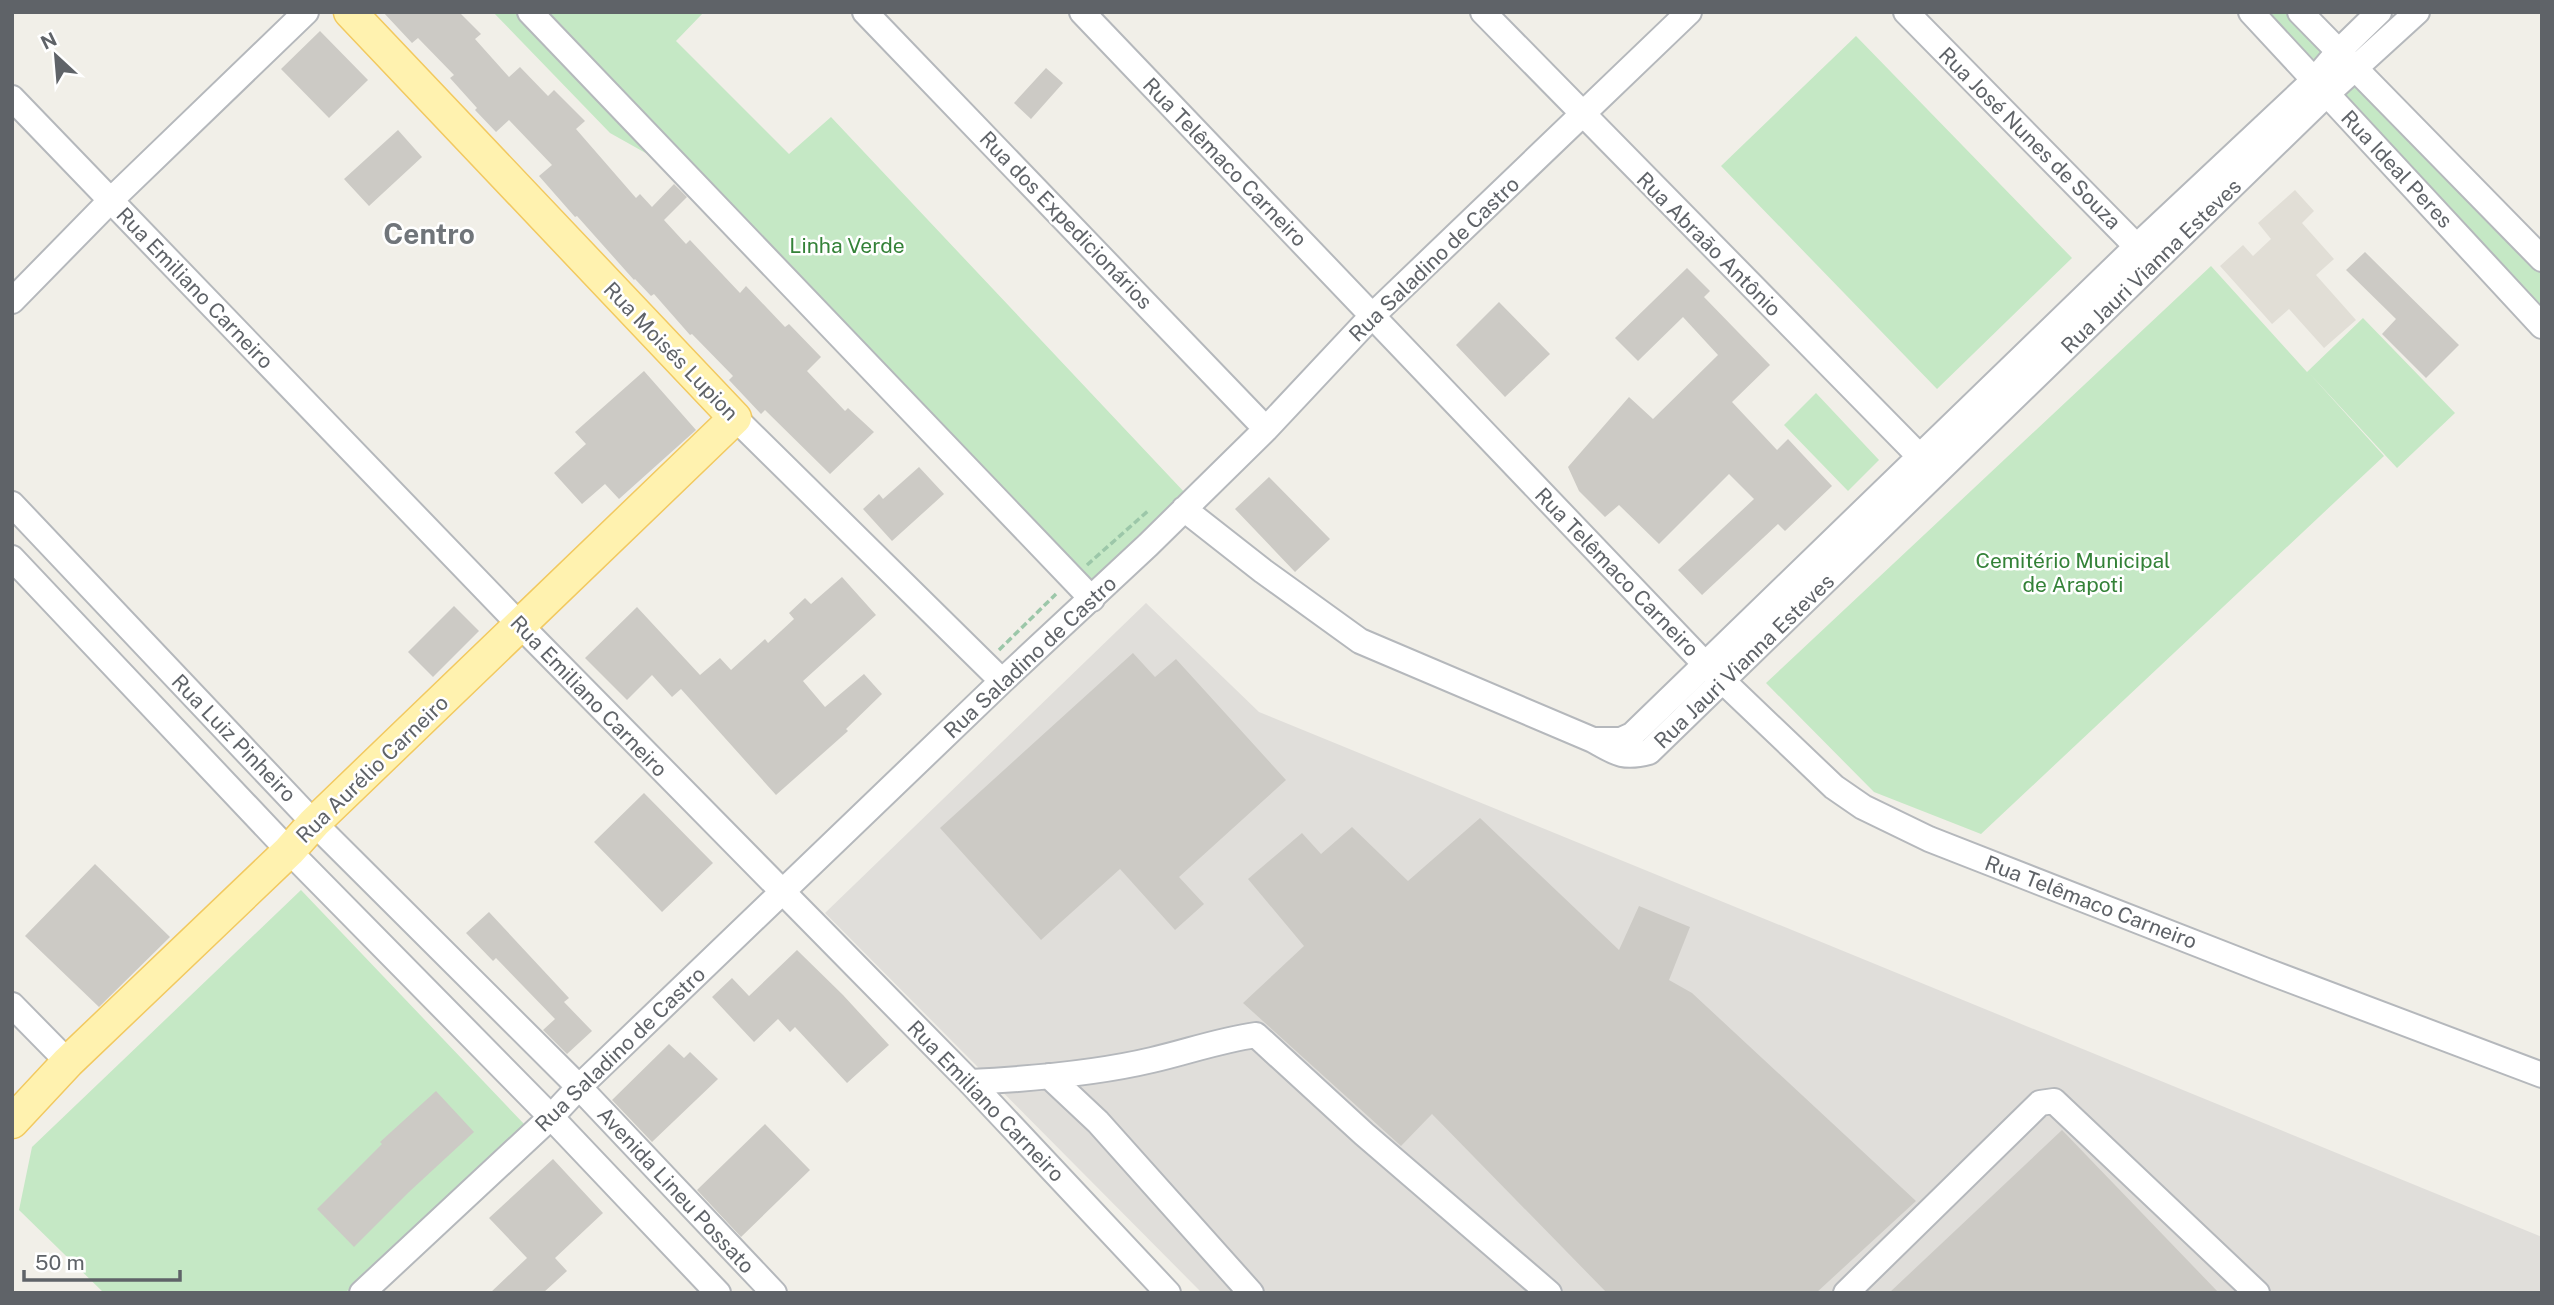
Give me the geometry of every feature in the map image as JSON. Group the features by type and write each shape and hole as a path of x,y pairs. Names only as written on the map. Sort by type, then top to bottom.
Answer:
{"main road":[{"name":"Rua Moisés Lupion","path":"350,12 735,418"},
{"name":"Rua Aurélio Carneiro","path":"12,1122 68,1062 289,851 314,822 735,418"}],"street":[{"path":"12,301 111,200 306,12"},
{"path":"530,12 1092,599"},
{"name":"Rua dos Expedicionários","path":"865,12 1266,429"},
{"name":"Rua Telêmaco Carneiro","path":"1082,12 1704,663 1834,787 1863,807 1929,839 2542,1075"},
{"name":"Rua Abraão Antônio","path":"1483,12 1928,466"},
{"name":"Rua Saladino de Castro","path":"367,1291 783,892 993,672 1092,599 1266,429 1373,316 1689,12"},
{"name":"Rua José Nunes de Souza","path":"1906,12 2145,255"},
{"name":"Rua Ideal Peres","path":"2251,12 2542,326"},
{"name":"Rua Ideal Peres","path":"2300,12 2542,259"},
{"name":"Rua Jauri Vianna Esteves","path":"2321,87 2338,52 2379,12"},
{"name":"Rua Jauri Vianna Esteves","path":"1593,740 1631,757 1649,752 1723,682 1928,466 2145,255 2321,87 2357,69 2417,12"},
{"name":"Rua Emiliano Carneiro","path":"12,97 520,625 970,1082 1168,1293"},
{"name":"Rua Moisés Lupion","path":"735,418 993,672"},
{"name":"Rua Jauri Vianna Esteves","path":"1593,740 1621,740 1632,735 1704,663 1928,466"},
{"name":"Rua Luiz Pinheiro","path":"12,505 314,822 579,1087"},
{"path":"1184,509 1263,571 1360,641 1593,740"},
{"name":"Rua Luiz Pinheiro","path":"12,558 289,851 551,1117"},
{"path":"12,1005 68,1062"},
{"path":"970,1082 1049,1076 1150,1061 1226,1039 1256,1035 1364,1135 1453,1208 1549,1293"},
{"path":"1049,1076 1098,1122 1251,1293"},
{"name":"Avenida Lineu Possato","path":"579,1087 774,1293"},
{"path":"1846,1293 2040,1103 2054,1101 2257,1293"},
{"name":"Avenida Lineu Possato","path":"551,1117 718,1293"},
{"path":"653,1223 681,1194"}],"path":[{"path":"993,672 1072,578 1159,501"}],"shaded area":[{"path":"2295,190 2314,211 2302,223 2334,259 2316,275 2356,320 2324,348 2289,309 2272,324 2220,266 2243,245 2253,256 2271,239 2258,223"},
{"path":"1146,603 1259,712 2542,1237 2542,1293 1202,1293 825,913"}],"green space":[{"name":"Linha Verde","path":"493,12 704,12 676,41 789,154 831,117 1186,494 1075,598 667,165 610,133"},
{"path":"2259,12 2292,12 2542,268 2542,321"},
{"path":"1856,36 2072,258 1937,389 1721,166"},
{"name":"Cemitério Municipal de Arapoti","path":"2211,266 2307,372 2363,318 2455,413 2397,468 2310,374 2384,456 1981,834 1874,792 1766,683"},
{"path":"1816,393 1879,460 1848,491 1784,425"},
{"path":"301,890 525,1125 345,1293 104,1293 19,1210 32,1147"}],"building":[{"path":"383,12 459,12 481,34 475,39 509,77 520,67 548,96 554,90 585,121 576,129 636,198 640,194 652,207 674,184 687,197 664,220 686,244 690,240 740,293 746,286 785,327 789,324 821,357 807,371 845,411 848,408 874,432 830,474 765,410 761,414 729,380 733,376 692,334 690,335 654,294 651,296 634,280 577,216 575,217 539,176 552,165 509,120 496,132 450,78 454,75 418,38 412,43"},
{"path":"320,31 368,80 329,118 281,69"},
{"path":"1046,68 1063,83 1031,119 1014,103"},
{"path":"398,130 422,157 369,206 344,179"},
{"path":"2365,252 2459,345 2426,378 2382,334 2396,319 2346,270"},
{"path":"1687,268 1710,291 1704,297 1770,365 1732,402 1777,450 1788,439 1832,486 1785,531 1778,524 1702,595 1678,570 1754,499 1729,474 1659,544 1619,505 1605,517 1579,491 1568,467 1629,397 1653,419 1718,355 1683,317 1638,361 1615,338"},
{"path":"1499,302 1550,354 1505,397 1456,345"},
{"path":"644,371 696,430 619,499 605,484 582,504 554,473 586,444 575,432"},
{"path":"919,467 944,494 892,541 863,509 879,494 883,499"},
{"path":"1269,477 1330,539 1295,572 1235,509"},
{"path":"842,577 876,615 803,681 825,707 864,674 882,694 846,729 848,731 776,795 681,689 672,697 652,675 627,700 585,658 637,607 700,675 720,658 731,670 765,639 768,643 794,619 789,613 805,598 811,604"},
{"path":"454,606 479,631 433,677 408,652"},
{"path":"1133,653 1155,677 1176,659 1286,780 1179,877 1204,904 1175,930 1120,869 1041,940 940,828"},
{"path":"644,793 713,863 662,912 594,842"},
{"path":"1480,818 1619,950 1639,906 1690,927 1669,980 1692,993 1916,1201 1816,1293 1607,1293 1432,1114 1401,1146 1243,1003 1304,946 1248,879 1302,833 1321,854 1352,827 1408,881"},
{"path":"95,864 170,937 99,1007 25,936"},
{"path":"489,912 569,998 564,1002 592,1031 567,1054 543,1030 555,1019 496,958 493,961 466,933"},
{"path":"797,950 889,1045 847,1083 795,1027 790,1032 778,1019 754,1042 712,997 732,978 749,996"},
{"path":"669,1044 684,1058 690,1052 718,1079 652,1142 612,1100"},
{"path":"436,1091 474,1132 354,1247 317,1209 382,1144 380,1142"},
{"path":"765,1124 810,1170 741,1237 697,1190"},
{"path":"2062,1130 2219,1293 1889,1293"},
{"path":"553,1159 603,1213 555,1258 567,1271 543,1293 490,1293 527,1258 489,1218"}],"district":[{"name":"Centro","path":"429,233"}]}
